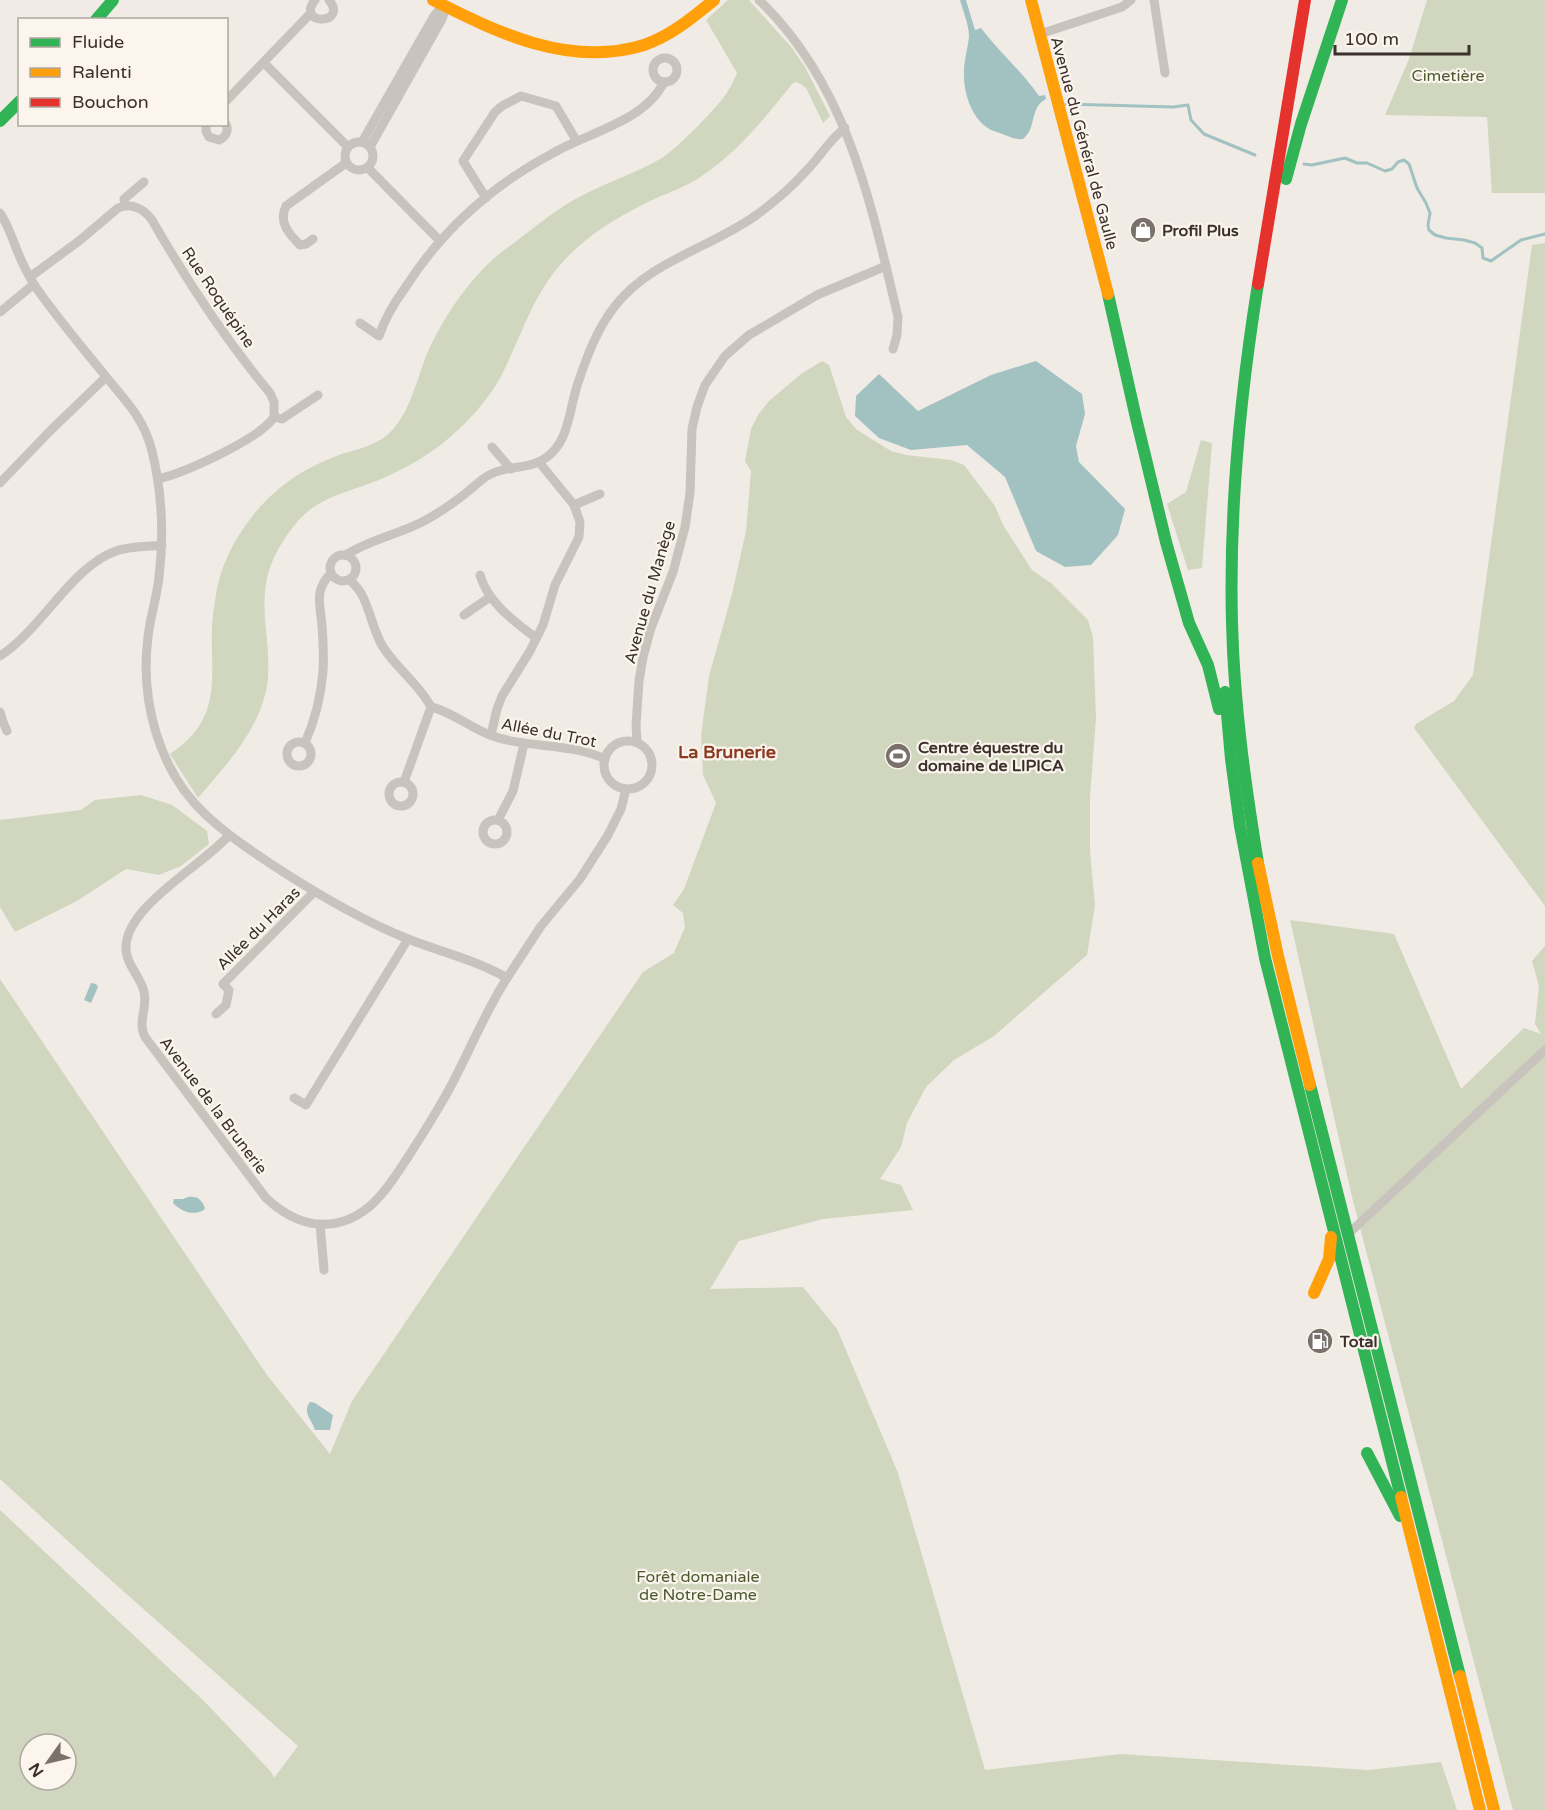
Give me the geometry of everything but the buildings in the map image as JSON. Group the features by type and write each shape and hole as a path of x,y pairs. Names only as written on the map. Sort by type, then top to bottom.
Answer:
{"main road":[{"path":"98,18 113,0"},
{"path":"439,2 481,23 540,46 568,52 596,54 633,48 666,36 696,16 714,0"},
{"name":"Avenue du Général de Gaulle","path":"1031,0 1108,294 1132,404 1187,619 1207,663 1227,732"},
{"path":"1296,0 1238,345 1226,454 1222,625 1227,732 1246,870 1265,958 1480,1810"},
{"path":"1305,0 1248,346 1236,455 1232,624 1244,777 1258,864 1278,956 1494,1810"},
{"path":"1267,232 1276,220 1301,124 1342,0"},
{"path":"0,121 18,103"},
{"path":"1314,1293 1329,1259 1331,1224"},
{"path":"1366,1453 1412,1538"}],"street":[{"path":"228,98 311,13 311,5 315,0"},
{"path":"311,13 320,20 330,17 333,7 329,0"},
{"path":"759,0 806,54 845,128 867,191 898,316 897,335 893,349"},
{"path":"1040,34 1122,8 1131,0"},
{"path":"1154,0 1165,73"},
{"path":"366,145 442,19 444,13 439,2"},
{"path":"264,63 348,147"},
{"path":"360,323 379,336 383,322 423,261 463,217 535,163 576,140 609,128 629,117 658,94 664,82"},
{"path":"486,198 463,161 502,105 521,96 556,106 576,140"},
{"path":"206,126 207,134 215,140 225,136 227,126"},
{"path":"346,555 354,560 357,568 351,580 339,581 331,573 330,566 339,556 421,522 458,499 490,474 524,467 547,457 560,444 577,386 594,340 616,305 657,269 716,240 756,216 795,183 834,137 845,128"},
{"path":"354,142 366,145 373,156 368,168 358,171 349,167 344,155 348,147 354,142"},
{"path":"314,239 300,245 283,222 283,213 286,206 346,163"},
{"path":"368,168 440,241"},
{"path":"0,312 32,280 118,208 125,205 124,199 144,182"},
{"name":"Rue Roquépine","path":"125,205 147,213 204,306 270,393 274,402 274,417"},
{"path":"0,213 7,223 15,247 32,280 135,411 143,424 151,449 158,479 162,545 158,585 148,634 147,693 162,749 182,786 203,813 229,835 314,892 408,939 491,969 507,978"},
{"name":"Avenue du Manège","path":"637,742 638,691 643,657 651,628 673,572 685,527 690,493 692,429 705,385 725,356 749,335 817,295 886,266"},
{"path":"0,483 106,377"},
{"path":"158,479 229,450 264,429 274,417 282,419 318,395"},
{"path":"492,447 511,469"},
{"path":"491,735 496,709 530,651 543,624 555,585 579,537 580,522 574,505 538,462"},
{"path":"574,505 600,494"},
{"path":"0,656 21,639 95,562 123,549 162,545"},
{"path":"305,743 316,711 323,673 320,590 324,579 331,573"},
{"path":"480,575 490,597 514,621 536,638"},
{"name":"Allée du Trot","path":"351,580 362,594 374,628 385,650 431,706 464,724 491,735 524,744 592,753 605,759"},
{"path":"464,615 490,597"},
{"path":"404,782 431,706"},
{"path":"0,712 7,731"},
{"path":"621,742 637,742 648,751 652,765 651,772 642,785 626,789 618,787 607,775 604,767 605,759 608,752 621,742"},
{"path":"498,820 513,791 524,744"},
{"name":"Avenue de la Brunerie","path":"229,835 154,899 129,932 126,942 128,958 143,986 145,995 141,1027 152,1047 266,1198 287,1215 301,1221 320,1224 345,1220 361,1212 372,1204 392,1182 435,1115 477,1031 507,978 541,926 580,879 608,836 621,809 626,789"},
{"name":"Allée du Haras","path":"216,1014 226,1005 229,990 223,984 314,892"},
{"path":"294,1098 306,1105 408,939"},
{"path":"1347,1235 1545,1050"},
{"path":"320,1224 324,1270"}],"green space":[{"path":"728,0 749,0 792,48 805,67 830,116 823,123 806,88 795,82 750,134 728,156 702,176 621,216 588,238 560,265 541,291 500,378 464,425 441,444 399,471 326,500 316,505 298,521 276,554 266,582 264,604 268,678 261,707 239,748 198,798 170,754 195,731 208,707 211,694 212,634 218,583 226,559 245,527 269,498 297,475 330,458 376,442 395,428 402,418 425,358 442,324 463,292 492,260 573,200 662,158 714,109 726,94 737,73 706,20"},
{"name":"Cimetière","path":"1427,0 1545,0 1545,193 1492,193 1487,117 1385,115 1409,59"},
{"path":"1545,243 1545,906 1414,728 1416,724 1454,701 1473,675 1532,245"},
{"name":"Forêt domaniale de Notre-Dame","path":"822,361 829,365 846,417 857,430 891,451 951,460 964,465 995,506 1003,525 1032,570 1052,584 1088,620 1093,637 1096,718 1090,797 1090,851 1095,905 1087,955 994,1036 954,1060 926,1087 907,1123 901,1147 880,1179 901,1185 913,1210 823,1219 739,1241 710,1289 803,1287 837,1329 898,1473 985,1770 1121,1754 1368,1770 1441,1762 1457,1810 0,1810 0,1510 205,1702 271,1772 274,1778 298,1746 0,1479 0,979 267,1375 330,1454 352,1401 643,972 674,953 685,927 683,913 673,905 684,889 716,803 703,775 701,736 709,676 732,594 746,531 751,471 745,461 751,429 769,401 801,374"},
{"path":"1201,440 1212,443 1202,568 1188,570 1167,504 1186,492"},
{"path":"141,795 172,805 207,831 209,844 181,866 159,875 126,869 77,901 15,932 0,907 0,820 81,810 95,800"},
{"path":"1290,920 1394,934 1461,1089 1524,1028 1541,1034 1535,1024 1539,986 1532,961 1545,946 1545,1810 1513,1810 1352,1197"}],"water":[{"path":"960,0 966,0 975,30 981,28 1039,96 1045,95 1046,99 1037,108 1030,129 1023,139 1013,138 989,129 976,116 968,100 964,68 969,32"},
{"path":"1036,361 1082,394 1085,414 1076,446 1079,462 1125,509 1118,535 1091,565 1065,567 1036,551 1005,477 967,445 911,450 879,438 855,416 856,396 879,374 918,411 991,375"},
{"path":"91,983 98,987 91,1003 84,1000"},
{"path":"188,1197 199,1199 204,1210 196,1213 188,1212 173,1203 174,1199"},
{"path":"310,1402 333,1415 330,1430 315,1430 307,1413"}],"waterway":[{"path":"1066,104 1173,107 1188,105 1191,120 1204,134 1255,155"},
{"path":"1304,164 1312,165 1345,158 1357,163 1367,163 1385,171 1404,160 1409,164 1417,188 1430,213 1429,230 1435,235 1475,243 1482,248 1483,258 1491,261 1521,240 1545,234"}],"traffic: fast":[{"path":"98,18 113,0"},
{"path":"1286,179 1301,124 1342,0"},
{"path":"0,121 18,103"},
{"path":"1258,284 1237,453 1232,538 1232,623 1238,713 1258,863"},
{"path":"1108,294 1166,542 1189,623 1208,665 1219,709"},
{"path":"1225,692 1240,826 1265,958 1401,1497"},
{"path":"1310,1085 1460,1676"},
{"path":"1367,1453 1400,1516"}],"traffic: slow":[{"path":"433,0 483,24 535,44 562,50 589,52 616,51 654,41 681,26 714,0"},
{"path":"1031,0 1108,294"},
{"path":"1258,863 1310,1085"},
{"path":"1314,1293 1329,1259 1331,1237"},
{"path":"1401,1497 1480,1810"},
{"path":"1460,1676 1494,1810"}],"traffic: jam":[{"path":"1258,284 1305,0"}],"place":[{"name":"Profil Plus","path":"1143,230"},
{"name":"Centre équestre du domaine de LIPICA","path":"898,756"},
{"name":"Total","path":"1320,1341"}],"district":[{"name":"La Brunerie","path":"727,752"}]}
